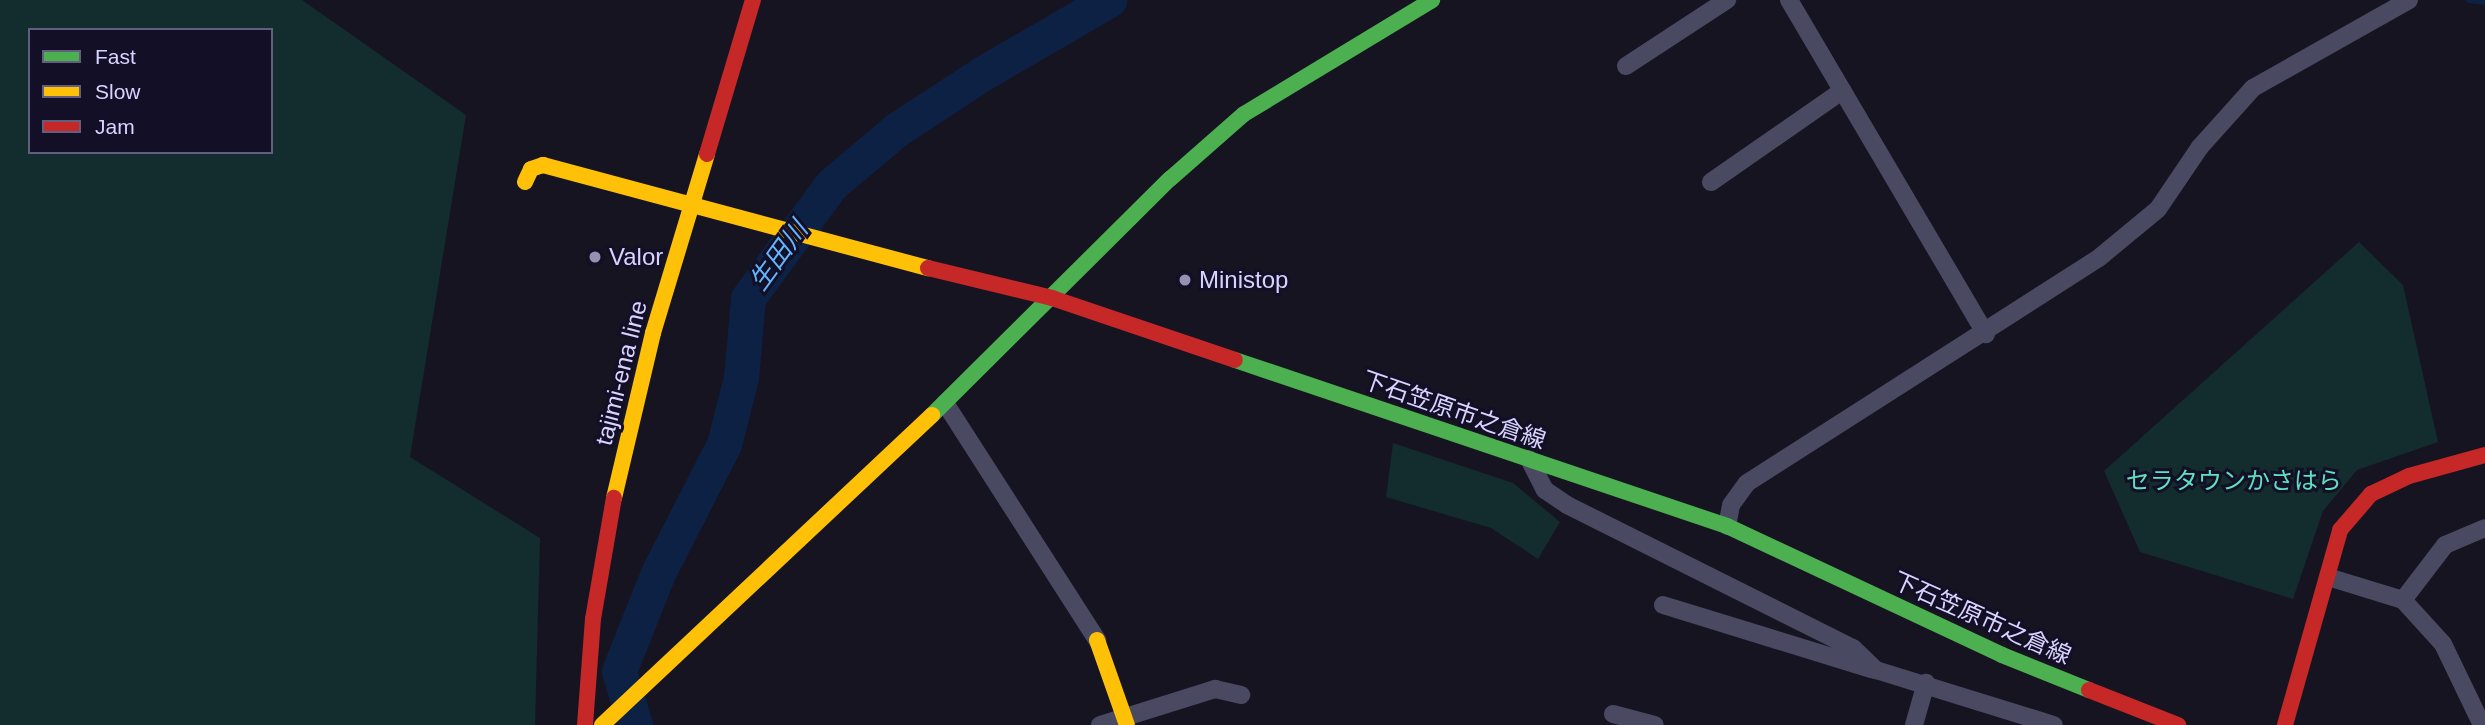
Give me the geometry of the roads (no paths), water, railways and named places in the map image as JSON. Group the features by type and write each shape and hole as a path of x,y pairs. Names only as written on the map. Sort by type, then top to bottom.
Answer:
{"main road":[{"name":"tajimi-ena line","path":"584,725 593,619 607,529 653,333 753,0"},
{"path":"606,722 944,403 1170,179 1244,114 1432,0"},
{"name":"下石笠原市之倉線","path":"525,181 531,169 543,165 827,243 1052,298 1727,526 2002,655 2178,725"},
{"path":"2285,725 2340,530 2371,494 2409,476 2485,455"},
{"path":"1097,640 1126,721"}],"street":[{"path":"1626,66 1727,0"},
{"path":"1789,0 1986,334"},
{"path":"1727,526 1731,505 1747,483 1986,334 2100,257 2158,209 2200,147 2253,88 2409,0"},
{"path":"1711,182 1842,91"},
{"path":"944,403 1097,640"},
{"path":"1529,459 1545,490 1567,505 1853,648 1876,670"},
{"path":"2403,600 2445,545 2485,528"},
{"path":"2328,578 2403,600 2443,644 2483,725"},
{"path":"1663,605 1926,683 2054,725"},
{"path":"1914,725 1926,683"},
{"path":"1100,725 1126,721 1215,689 1241,695"},
{"path":"1613,714 1655,725"}],"waterway":[{"name":"生田川","path":"635,725 619,671 658,573 724,444 741,378 748,298 831,185 896,130 983,73 1109,0"},
{"path":"2469,0 2485,2"}],"place":[{"name":"Valor","path":"595,257"},
{"name":"Ministop","path":"1185,280"}],"park label":[{"name":"セラタウンかさはら","path":"2234,481"}]}
